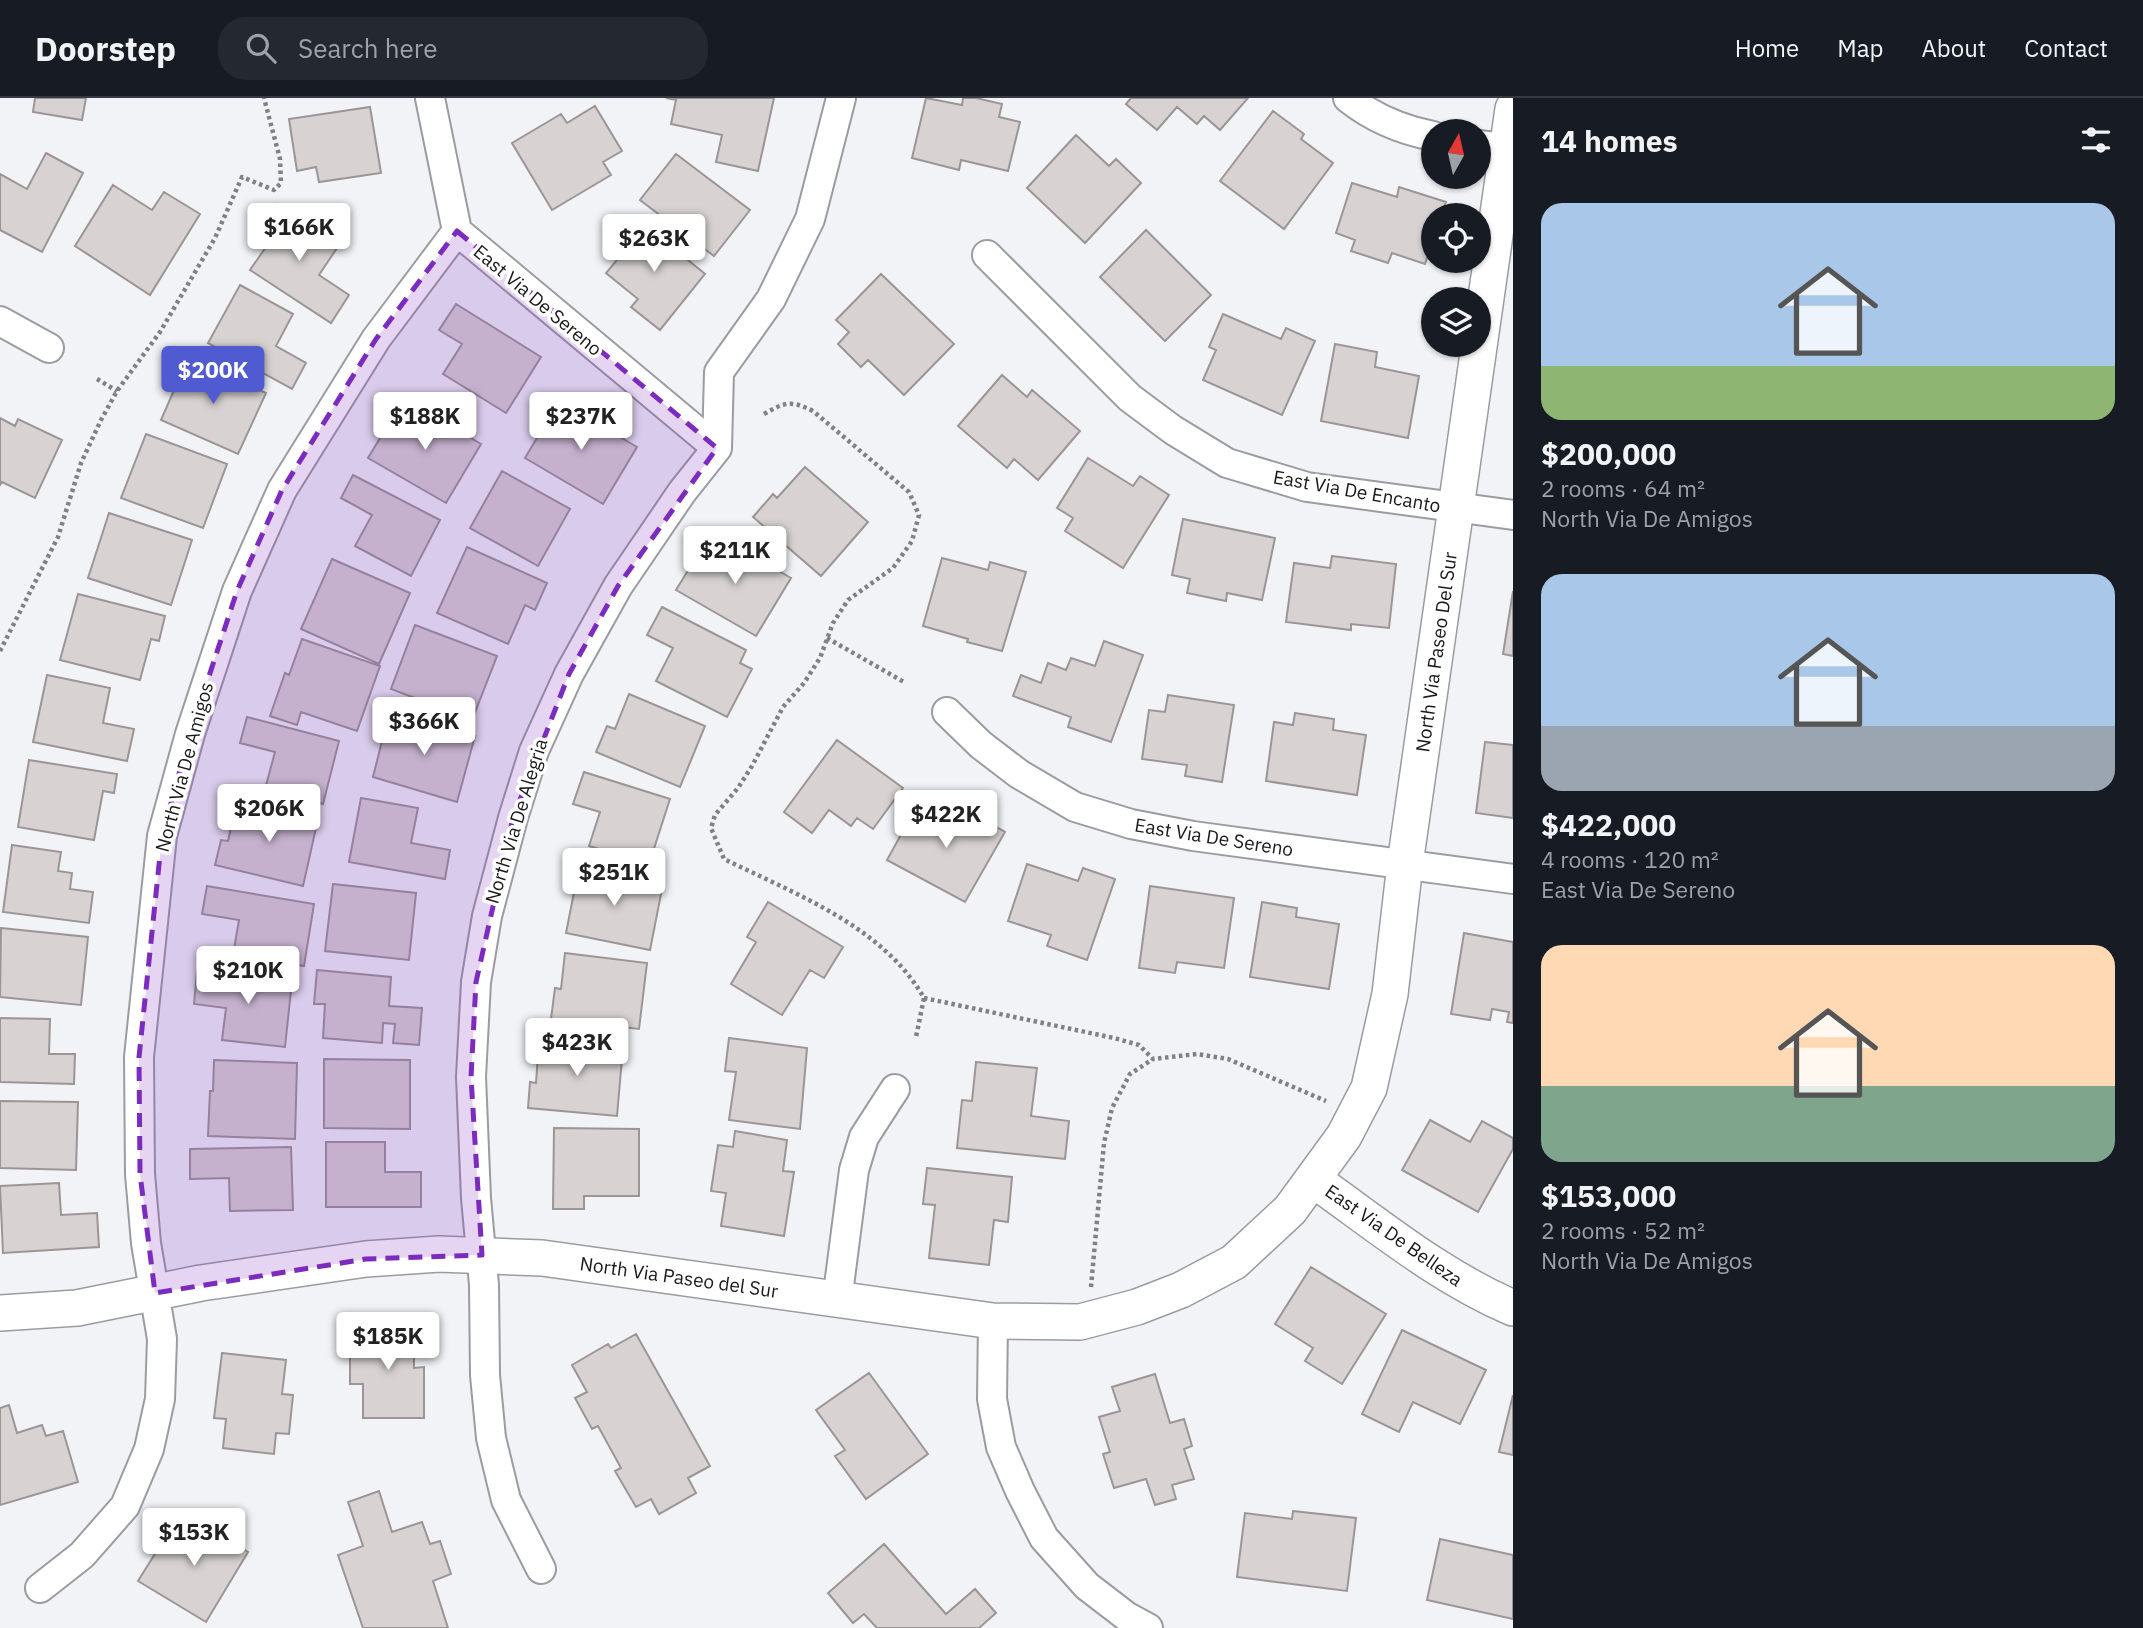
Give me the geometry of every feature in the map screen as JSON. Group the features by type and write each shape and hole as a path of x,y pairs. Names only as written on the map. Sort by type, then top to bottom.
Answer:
{"street":[{"path":"430,98 457,232"},
{"path":"717,448 719,372 771,299 810,219 841,98"},
{"path":"1348,98 1362,109 1409,132 1421,134"},
{"name":"North Via Paseo Del Sur","path":"1314,1180 1344,1136 1369,1088 1390,994 1405,864 1457,508 1500,147 1513,109"},
{"name":"East Via De Sereno","path":"457,232 717,448"},
{"name":"North Via De Amigos","path":"40,1588 82,1555 125,1506 149,1449 160,1399 162,1339 146,1243 140,1174 139,1057 162,836 190,734 237,591 282,490 376,339 457,232"},
{"name":"East Via De Encanto","path":"987,255 1130,398 1173,430 1227,463 1307,487 1513,515"},
{"path":"0,321 49,348"},
{"name":"North Via De Alegria","path":"541,1569 506,1500 491,1438 485,1375 485,1290 476,1198 471,1077 476,982 487,916 534,751 569,674 618,586 682,492 717,448"},
{"name":"East Via De Sereno","path":"947,712 981,745 1019,774 1075,807 1131,824 1194,836 1513,879"},
{"path":"837,1301 854,1170 864,1136 895,1089"},
{"name":"North Via Paseo del Sur","path":"0,1313 77,1308 201,1283 366,1259 439,1254 542,1258 993,1321 1080,1322 1137,1307 1181,1290 1234,1262 1290,1210 1314,1180"},
{"name":"East Via De Belleza","path":"1314,1180 1428,1263 1483,1295 1513,1308"},
{"path":"993,1321 992,1399 1001,1447 1020,1491 1044,1538 1087,1586 1126,1616 1148,1628"}],"path":[{"path":"0,651 58,537 81,463 117,391 160,332 215,238 242,177 274,190 281,183 280,159 264,98"},
{"path":"97,379 117,391"},
{"path":"764,414 783,403 799,404 813,411 909,492 919,515 912,541 893,568 848,600 833,623 820,658 804,683 783,707 752,766 715,815 711,828 724,859 855,925 912,976 924,998 916,1037"},
{"path":"827,638 904,682"},
{"path":"924,998 1114,1038 1139,1045 1153,1059"},
{"path":"1091,1287 1104,1143 1112,1108 1130,1074 1153,1059 1197,1054 1228,1059 1328,1102"}],"highlighted area":[{"path":"457,231 717,448 618,586 569,674 513,818 476,982 471,1077 482,1255 366,1259 155,1293 140,1174 139,1057 162,836 190,734 237,591 282,490 376,339"}],"building":[{"path":"35,98 86,98 82,120 33,112"},
{"path":"666,98 774,98 758,171 716,162 722,135 671,124 676,100"},
{"path":"926,98 962,105 963,98 1002,104 999,117 1020,122 1008,171 961,160 959,170 912,158"},
{"path":"1131,98 1248,98 1220,130 1204,116 1197,124 1177,107 1157,130 1126,104"},
{"path":"595,106 622,151 603,162 611,175 552,210 512,143 561,114 567,123"},
{"path":"370,107 381,173 319,182 316,167 297,171 289,119"},
{"path":"1273,111 1304,134 1301,139 1333,163 1284,229 1220,181"},
{"path":"1076,135 1109,166 1116,159 1141,183 1085,243 1027,188"},
{"path":"46,153 83,173 42,252 0,230 0,174 27,189"},
{"path":"676,154 750,210 714,256 640,200"},
{"path":"1352,183 1397,197 1399,187 1446,202 1421,203 1421,263 1392,253 1388,263 1351,251 1355,240 1336,233"},
{"path":"113,185 152,210 164,192 200,214 150,295 75,246"},
{"path":"276,204 339,245 319,275 349,295 331,323 250,270 268,244 255,236"},
{"path":"638,219 705,274 660,330 631,307 638,299 606,273 622,254 614,249"},
{"path":"1146,230 1211,295 1165,341 1100,277"},
{"path":"881,274 954,344 904,395 868,360 861,367 838,344 849,332 836,320"},
{"path":"240,285 293,314 276,346 306,363 292,389 208,343"},
{"path":"456,304 541,357 506,413 443,374 462,344 439,330"},
{"path":"1223,314 1281,339 1286,328 1315,341 1282,415 1203,380 1216,350 1209,347"},
{"path":"1335,344 1377,352 1375,367 1419,376 1408,438 1321,421"},
{"path":"188,358 266,393 238,454 161,420"},
{"path":"1002,375 1027,397 1032,390 1080,431 1038,480 1014,459 1007,468 958,426"},
{"path":"407,400 481,444 446,503 368,458"},
{"path":"559,401 637,447 603,504 525,458"},
{"path":"0,418 15,426 18,419 62,440 35,498 2,482 0,485"},
{"path":"146,434 227,464 203,528 121,498"},
{"path":"1088,458 1133,486 1140,476 1169,495 1123,568 1065,531 1073,518 1057,508"},
{"path":"805,467 868,522 821,576 753,517 773,494 777,498"},
{"path":"502,471 570,509 538,566 470,528"},
{"path":"353,475 440,520 411,576 355,546 372,515 341,498"},
{"path":"109,513 192,540 171,605 88,578"},
{"path":"1183,519 1275,538 1262,600 1227,593 1226,601 1187,593 1190,579 1172,575"},
{"path":"719,536 791,578 756,636 676,590 692,564 699,568"},
{"path":"467,547 547,583 535,610 525,605 508,644 437,613"},
{"path":"1332,556 1396,564 1389,628 1351,624 1351,630 1286,622 1294,563 1330,568"},
{"path":"942,558 988,570 990,562 1026,572 1002,651 923,626"},
{"path":"332,559 410,593 379,664 301,629"},
{"path":"1513,591 1513,656 1503,654"},
{"path":"78,594 165,616 159,641 151,639 140,680 60,660"},
{"path":"662,607 746,650 740,663 752,669 727,717 656,681 673,648 647,635"},
{"path":"415,625 497,656 472,720 391,689"},
{"path":"302,639 380,666 357,731 301,712 297,725 270,716 285,673 289,675"},
{"path":"1104,641 1143,655 1111,742 1068,727 1071,717 1013,696 1021,675 1041,683 1048,663 1066,670 1071,658 1095,666"},
{"path":"47,675 110,688 103,723 134,729 127,761 33,742"},
{"path":"629,694 705,726 680,787 596,752 607,726 615,729"},
{"path":"1168,695 1234,705 1222,782 1185,776 1187,765 1142,759 1149,710 1165,712"},
{"path":"389,713 475,736 457,802 373,777"},
{"path":"1295,713 1334,719 1333,730 1366,735 1357,795 1266,781 1274,722 1293,725"},
{"path":"247,717 339,741 323,804 265,789 275,752 240,743"},
{"path":"837,740 903,788 873,829 857,818 851,826 829,810 812,833 784,812"},
{"path":"1485,742 1513,745 1513,818 1476,813"},
{"path":"29,760 117,774 114,793 103,791 94,840 18,827"},
{"path":"584,772 670,799 649,864 589,846 600,812 573,804"},
{"path":"361,798 418,808 411,843 450,850 445,879 349,862"},
{"path":"920,800 969,827 975,815 1005,832 965,902 887,860"},
{"path":"237,801 318,819 303,886 215,865 221,840 228,841"},
{"path":"12,845 61,852 58,871 72,873 70,889 93,892 89,923 3,912"},
{"path":"1027,864 1078,881 1083,868 1115,879 1087,960 1047,946 1051,935 1008,921"},
{"path":"579,867 663,884 650,950 566,933"},
{"path":"333,884 416,893 409,960 325,951"},
{"path":"207,886 314,904 304,966 233,955 239,920 202,914"},
{"path":"1150,886 1234,898 1224,968 1177,962 1175,973 1139,968"},
{"path":"768,902 843,947 824,978 810,970 782,1015 731,984 756,942 747,937"},
{"path":"1262,902 1297,908 1296,917 1339,924 1329,989 1250,977"},
{"path":"1,928 88,937 81,1005 0,997"},
{"path":"1464,933 1513,942 1513,1023 1507,1022 1509,1012 1492,1009 1490,1020 1451,1014"},
{"path":"565,953 647,963 639,1029 551,1019 555,988 561,989"},
{"path":"317,970 391,977 389,1006 422,1008 419,1045 393,1043 395,1024 383,1023 382,1043 323,1038 325,1004 314,1004"},
{"path":"197,971 292,981 285,1047 222,1040 226,1008 194,1004"},
{"path":"0,1018 50,1019 49,1054 75,1054 74,1084 0,1082"},
{"path":"729,1038 807,1048 800,1129 729,1120 736,1072 725,1071"},
{"path":"539,1039 623,1047 617,1116 528,1108 530,1082 536,1083"},
{"path":"324,1059 410,1060 410,1129 324,1128"},
{"path":"214,1060 297,1063 295,1139 208,1136"},
{"path":"976,1062 1037,1068 1031,1116 1069,1121 1065,1159 957,1148 962,1100 972,1101"},
{"path":"0,1101 78,1102 76,1170 0,1168"},
{"path":"1430,1120 1470,1142 1482,1121 1513,1138 1513,1149 1478,1212 1402,1170"},
{"path":"554,1128 639,1129 639,1196 584,1196 584,1209 553,1209"},
{"path":"735,1131 787,1140 783,1171 794,1172 784,1236 721,1226 726,1193 711,1191 718,1145 733,1147"},
{"path":"326,1142 385,1142 385,1172 421,1172 421,1207 326,1207"},
{"path":"291,1147 293,1210 230,1211 229,1178 190,1179 190,1149"},
{"path":"927,1168 1012,1177 1008,1222 994,1220 989,1265 929,1258 935,1205 923,1204"},
{"path":"59,1183 61,1215 97,1213 99,1247 3,1253 0,1186"},
{"path":"1311,1267 1386,1314 1342,1384 1305,1361 1313,1348 1275,1324"},
{"path":"362,1323 414,1323 414,1368 424,1367 424,1418 363,1418 363,1384 350,1384 350,1345 362,1345"},
{"path":"1402,1330 1486,1370 1460,1424 1413,1402 1399,1432 1362,1414"},
{"path":"636,1334 710,1466 688,1478 696,1493 659,1514 651,1499 636,1507 615,1471 621,1468 598,1426 592,1429 575,1398 587,1392 572,1365 608,1344 611,1348"},
{"path":"222,1353 286,1360 282,1394 293,1395 289,1434 276,1433 274,1454 223,1448 226,1419 214,1418"},
{"path":"869,1373 928,1454 866,1499 835,1456 845,1450 816,1410"},
{"path":"1155,1374 1170,1423 1184,1419 1192,1446 1184,1449 1194,1479 1172,1485 1176,1499 1155,1505 1146,1479 1114,1488 1103,1454 1110,1452 1099,1417 1120,1411 1112,1387"},
{"path":"1513,1395 1513,1455 1499,1452"},
{"path":"9,1405 17,1433 42,1425 46,1436 63,1431 78,1482 0,1505 0,1408"},
{"path":"379,1491 392,1532 422,1522 430,1544 440,1541 451,1574 433,1581 448,1628 363,1628 338,1555 363,1546 348,1502"},
{"path":"1293,1511 1356,1518 1347,1591 1237,1577 1245,1513 1292,1519"},
{"path":"184,1514 248,1552 206,1622 138,1581 158,1549 162,1551"},
{"path":"1440,1539 1513,1555 1513,1619 1427,1600"},
{"path":"884,1544 946,1614 975,1589 996,1613 979,1628 877,1628 864,1614 853,1623 828,1593"}]}
